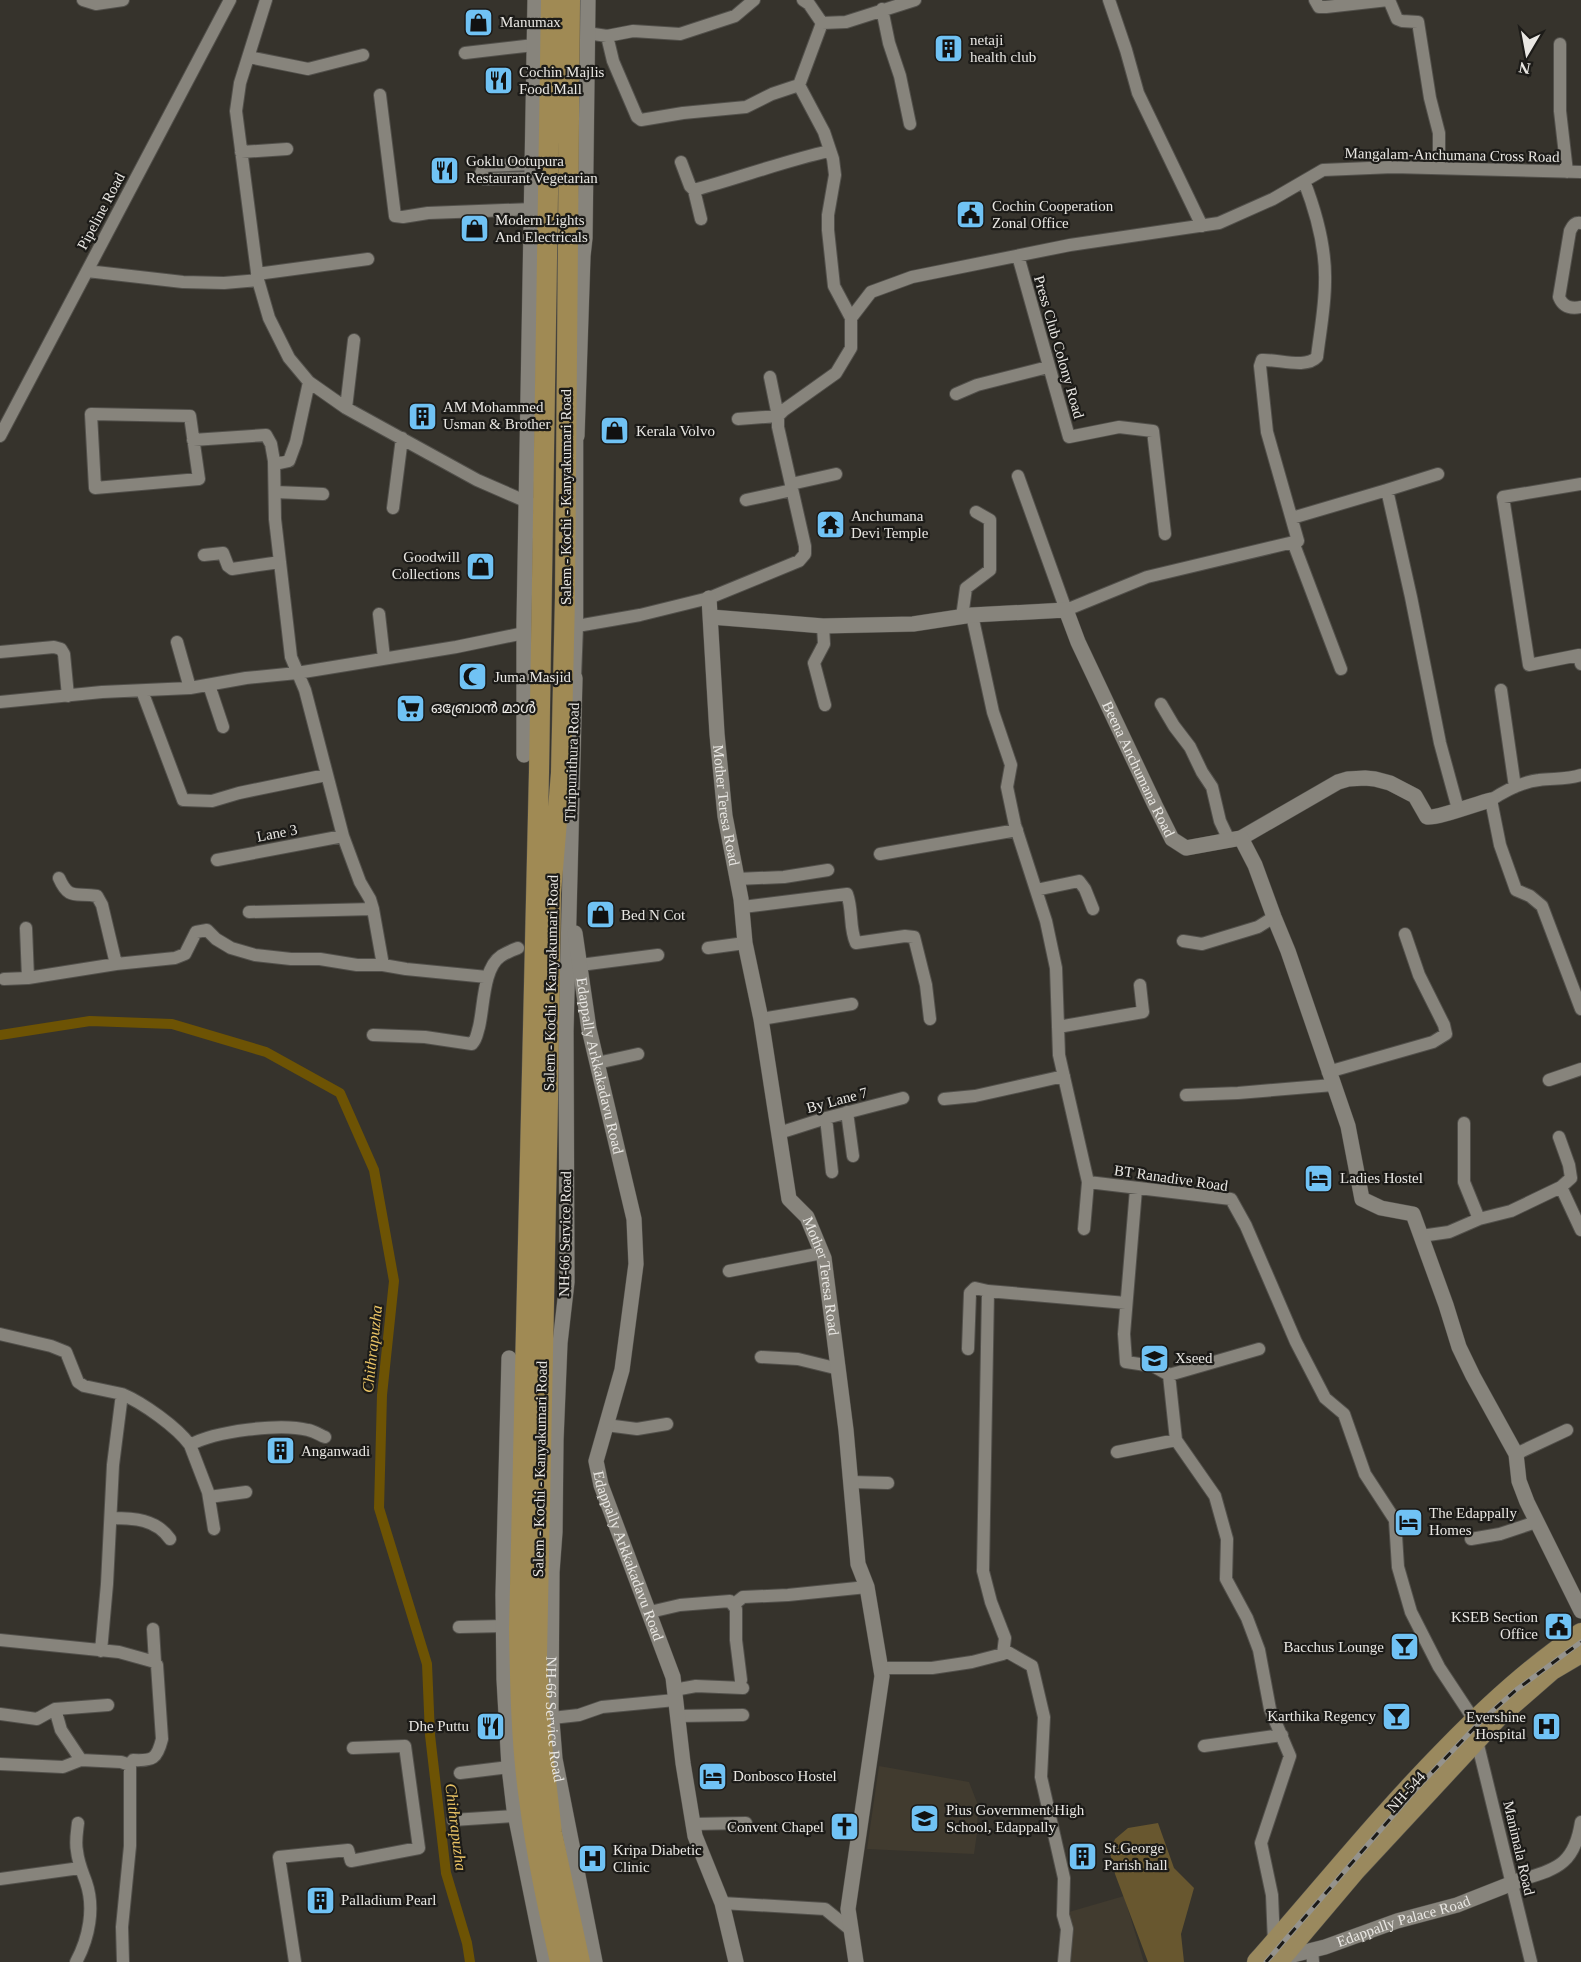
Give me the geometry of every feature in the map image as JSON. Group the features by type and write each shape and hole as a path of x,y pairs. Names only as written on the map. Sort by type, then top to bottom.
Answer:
{"highway":[{"name":"Salem - Kochi - Kanyakumari Road","path":"551,0 540,229 546,360 535,506 532,755 517,1358 542,1745 552,1833 579,1920 580,1962"},
{"name":"Salem - Kochi - Kanyakumari Road","path":"560,1962 543,1886 527,1786 520,1676 530,1541 548,1110 551,893 569,678 567,361 578,126 570,0"},
{"path":"546,360 567,361"}],"main road":[{"name":"NH-544","path":"1267,1958 1339,1866 1474,1720 1520,1679 1578,1642"},
{"name":"NH-544","path":"1267,1958 1354,1871 1498,1717 1552,1670 1578,1642"}],"street":[{"path":"83,0 96,4 123,0"},
{"name":"Pipeline Road","path":"0,436 230,0"},
{"path":"266,0 240,83 236,111 258,277 269,318 289,358 309,382 346,408 477,480 535,506"},
{"path":"532,755 524,633 535,506 540,229 532,209 535,0"},
{"path":"577,436 585,238 578,126 588,0"},
{"path":"587,33 607,36 633,31 680,34 735,16 754,0"},
{"path":"822,23 846,22 915,0"},
{"path":"1108,0 1138,93 1202,226"},
{"path":"1316,0 1319,7 1388,0 1397,19 1418,22 1430,98 1439,133 1439,168"},
{"path":"807,1 822,23"},
{"path":"882,9 910,124"},
{"path":"738,419 778,417 784,410 836,373 851,348 851,318 834,286 828,215 835,175 833,159 824,132 799,85 822,23"},
{"path":"607,36 613,61 637,117 641,120 683,112 746,107 772,94 799,85"},
{"path":"1560,44 1560,111 1567,172"},
{"path":"465,53 534,45"},
{"path":"249,57 308,69 363,55"},
{"path":"380,95 394,216 532,209"},
{"path":"241,152 287,149"},
{"path":"694,190 798,158 830,151"},
{"path":"681,162 690,186 694,190 701,219"},
{"name":"Mangalam-Anchumana Cross Road","path":"851,318 871,292 912,277 1070,245 1219,223 1273,199 1323,170 1393,167 1581,172"},
{"path":"711,617 823,626 913,624 967,616 1066,610 1147,577 1298,541 1267,432 1260,366 1262,360 1311,362 1317,357 1325,282 1324,261 1311,199 1304,181"},
{"path":"1581,223 1572,225 1570,231 1559,297 1566,306 1581,307"},
{"name":"Press Club Colony Road","path":"1018,256 1069,437 1119,427 1153,431 1165,534"},
{"path":"87,271 183,282 224,283 368,259"},
{"path":"346,408 354,340"},
{"path":"956,394 976,385 1048,367"},
{"path":"577,626 640,615 709,598 799,561 805,555 770,377"},
{"path":"274,461 280,463 289,460 296,442 309,382"},
{"path":"91,414 189,416 193,440 199,479 95,488 91,414"},
{"path":"193,440 266,435 271,444 274,461 279,562 285,587 291,657 305,690 343,836 373,909 383,965"},
{"name":"Thripunithura Road","path":"569,897 569,678 577,626 577,436"},
{"path":"393,508 402,438"},
{"path":"746,500 836,474"},
{"path":"1292,518 1438,474"},
{"path":"1018,476 1066,610"},
{"path":"1581,484 1503,497 1529,665 1579,655 1581,664"},
{"path":"1387,490 1440,743 1458,809"},
{"path":"275,492 323,494"},
{"path":"976,512 990,520 990,570 966,588 967,616 993,712 1011,765 1007,787 1017,830 1046,921 1056,968 1059,1055 1088,1182 1084,1229"},
{"path":"1293,542 1341,669"},
{"path":"204,555 223,553 228,566 232,569 279,562"},
{"name":"Mother Teresa Road","path":"709,598 717,734 725,816 742,907 745,942 761,1019 789,1199 807,1217 822,1253 839,1369 858,1564 867,1587 882,1676 848,1909 856,1962"},
{"name":"Beena Anchumana Road","path":"1066,610 1083,652 1172,839 1186,848 1235,839 1338,782 1348,779 1375,779 1404,789 1415,796 1426,817 1433,818 1491,800 1515,787 1539,780 1568,779 1581,775"},
{"path":"379,614 384,658"},
{"path":"823,626 824,644 814,663 825,705"},
{"path":"0,702 190,688 456,647 524,633"},
{"path":"177,642 190,688"},
{"path":"0,652 54,647 61,649 64,654 68,696"},
{"path":"209,685 223,727"},
{"path":"1501,690 1515,787"},
{"path":"142,691 183,800 212,801 239,793 326,776"},
{"path":"1161,704 1190,747 1212,787 1220,821 1255,866 1288,951 1348,1126 1362,1199 1381,1208 1413,1214 1459,1347 1516,1454 1519,1481 1536,1522 1581,1611"},
{"path":"1491,800 1500,845 1516,890 1530,896 1542,906 1575,977 1581,1010"},
{"path":"880,854 1017,830"},
{"name":"Lane 3","path":"217,860 343,836"},
{"path":"737,879 784,877 828,870"},
{"path":"59,878 64,889 70,894 97,896 102,904 116,964"},
{"path":"1036,890 1079,881 1093,909"},
{"path":"742,907 847,894 856,944 905,936 914,937 926,985 930,1019"},
{"name":"Edappally Arkkakadavu Road","path":"569,897 589,1029 634,1219 636,1264 621,1370 596,1461 601,1485 673,1677 695,1836 722,1903 736,1962"},
{"name":"NH-66 Service Road","path":"569,897 566,1031 567,1282 560,1343 556,1440 552,1572 552,1718 555,1759 579,1920 595,1962"},
{"path":"249,912 373,909"},
{"path":"1184,941 1202,944 1258,927 1274,917"},
{"path":"26,928 28,978"},
{"path":"4,979 28,978 116,964 161,961 181,957 185,954 196,932 204,929 216,939 244,952 487,977"},
{"path":"1186,1095 1238,1093 1330,1078 1433,1042 1446,1034 1444,1025 1419,975 1406,934"},
{"path":"708,948 745,942"},
{"path":"373,1035 425,1037 472,1044 476,1040 487,977 492,965 500,957 518,948"},
{"path":"580,965 658,955"},
{"path":"1058,1027 1143,1012 1140,986"},
{"path":"761,1019 852,1004"},
{"path":"597,1063 638,1054"},
{"path":"1549,1080 1581,1069"},
{"path":"944,1099 975,1096 1064,1076"},
{"name":"By Lane 7","path":"779,1133 903,1098"},
{"path":"847,1112 853,1156"},
{"path":"826,1118 832,1172"},
{"path":"1464,1123 1464,1182 1479,1219"},
{"path":"1421,1236 1449,1232 1479,1219 1511,1211 1561,1187 1571,1178 1559,1137"},
{"name":"BT Ranadive Road","path":"1088,1182 1231,1199 1246,1226 1301,1352 1325,1398 1344,1414 1365,1474 1395,1520 1398,1567 1411,1612 1439,1666 1474,1720 1477,1741"},
{"path":"1561,1187 1581,1230"},
{"path":"1136,1189 1124,1334 1126,1362 1153,1366 1170,1375 1259,1349"},
{"path":"729,1271 822,1253"},
{"path":"968,1349 970,1293 975,1288 1126,1303"},
{"path":"881,1668 932,1668 972,1662 1003,1654 1005,1638 983,1571 988,1291"},
{"path":"0,1334 51,1346 66,1352 78,1382 84,1386 122,1394 144,1406 185,1437 205,1481 214,1529"},
{"path":"761,1357 798,1359 839,1369"},
{"path":"517,1358 504,1509 504,1626 509,1767 515,1816 545,1962"},
{"path":"1170,1375 1176,1440 1215,1496 1227,1539 1226,1579 1247,1618 1259,1650 1270,1709 1290,1755 1261,1843 1272,1895 1267,1958"},
{"path":"101,1651 113,1466 122,1394"},
{"path":"606,1425 637,1429 667,1424"},
{"path":"190,1445 219,1434 275,1428 307,1430 325,1437"},
{"path":"1516,1454 1567,1430"},
{"path":"1117,1452 1176,1440"},
{"path":"851,1482 888,1483"},
{"path":"209,1497 246,1492"},
{"path":"111,1518 141,1518 164,1530 170,1539"},
{"path":"1471,1539 1500,1534 1536,1522"},
{"path":"733,1605 743,1597 867,1587"},
{"path":"650,1612 680,1605 730,1600 736,1609 736,1640 742,1684 696,1686 676,1702"},
{"path":"459,1627 504,1626"},
{"path":"123,1962 122,1927 130,1846 130,1765 133,1760 146,1761 155,1757 162,1739 153,1629"},
{"path":"0,1640 118,1653 155,1662"},
{"path":"1004,1650 1032,1666 1044,1717 1041,1777 1064,1878 1063,1915 1067,1929 1064,1962"},
{"path":"552,1718 579,1715 602,1707 676,1702 743,1715"},
{"path":"0,1714 37,1719 55,1709 108,1705"},
{"path":"55,1709 61,1730 81,1760"},
{"path":"1204,1746 1282,1735"},
{"name":"Manimala Road","path":"1477,1741 1518,1882 1531,1962"},
{"path":"295,1962 279,1857 348,1850 351,1861 419,1848 405,1746 353,1748"},
{"path":"0,1764 63,1767 81,1760 121,1762 130,1765"},
{"path":"460,1773 509,1767"},
{"path":"453,1820 515,1816"},
{"path":"1518,1882 1552,1869 1572,1854 1581,1822"},
{"path":"76,1962 91,1922 87,1884 80,1868 76,1848 78,1823"},
{"path":"693,1824 746,1823"},
{"path":"0,1879 80,1868"},
{"name":"Edappally Palace Road","path":"1267,1958 1312,1956 1397,1921 1457,1905 1518,1882"},
{"path":"722,1903 825,1910 851,1930"}],"shaded area":[{"name":"Pius Government High School, Edappally","path":"879,1766 969,1782 978,1805 974,1854 867,1849"},
{"path":"1158,1823 1174,1868 1194,1888 1181,1934 1184,1962 1148,1962 1115,1874 1110,1853 1115,1839 1128,1828"},
{"path":"1124,1896 1144,1962 1070,1962 1072,1936 1069,1912"}],"waterway":[{"name":"Chithrapuzha","path":"0,1035 90,1021 172,1024 266,1052 340,1093 374,1170 394,1281 382,1395 379,1508 427,1664 430,1735 446,1873 467,1943 470,1962"}],"railway":[{"path":"1266,1962 1416,1789 1480,1722 1516,1690 1581,1642"}],"place":[{"name":"Manumax","path":"479,22"},
{"name":"netaji health club","path":"949,49"},
{"name":"Cochin Majlis Food Mall","path":"498,81"},
{"name":"Goklu Ootupura Restaurant Vegetarian","path":"445,170"},
{"name":"Cochin Cooperation Zonal Office","path":"971,215"},
{"name":"Modern Lights And Electricals","path":"474,229"},
{"name":"AM Mohammed Usman & Brother","path":"422,416"},
{"name":"Kerala Volvo","path":"615,431"},
{"name":"Anchumana Devi Temple","path":"830,525"},
{"name":"Goodwill Collections","path":"481,566"},
{"name":"Juma Masjid","path":"473,677"},
{"name":"ഒബ്രോൻ മാൾ","path":"410,708"},
{"name":"Bed N Cot","path":"600,915"},
{"name":"Ladies Hostel","path":"1319,1178"},
{"name":"Xseed","path":"1154,1358"},
{"name":"Anganwadi","path":"280,1451"},
{"name":"The Edappally Homes","path":"1408,1522"},
{"name":"KSEB Section Office","path":"1559,1626"},
{"name":"Bacchus Lounge","path":"1405,1647"},
{"name":"Karthika Regency","path":"1397,1716"},
{"name":"Dhe Puttu","path":"490,1726"},
{"name":"Evershine Hospital","path":"1547,1726"},
{"name":"Donbosco Hostel","path":"712,1776"},
{"name":"Pius Government High School, Edappally","path":"925,1819"},
{"name":"Convent Chapel","path":"845,1827"},
{"name":"St.George Parish hall","path":"1083,1857"},
{"name":"Kripa Diabetic Clinic","path":"592,1859"},
{"name":"Palladium Pearl","path":"320,1900"}]}
